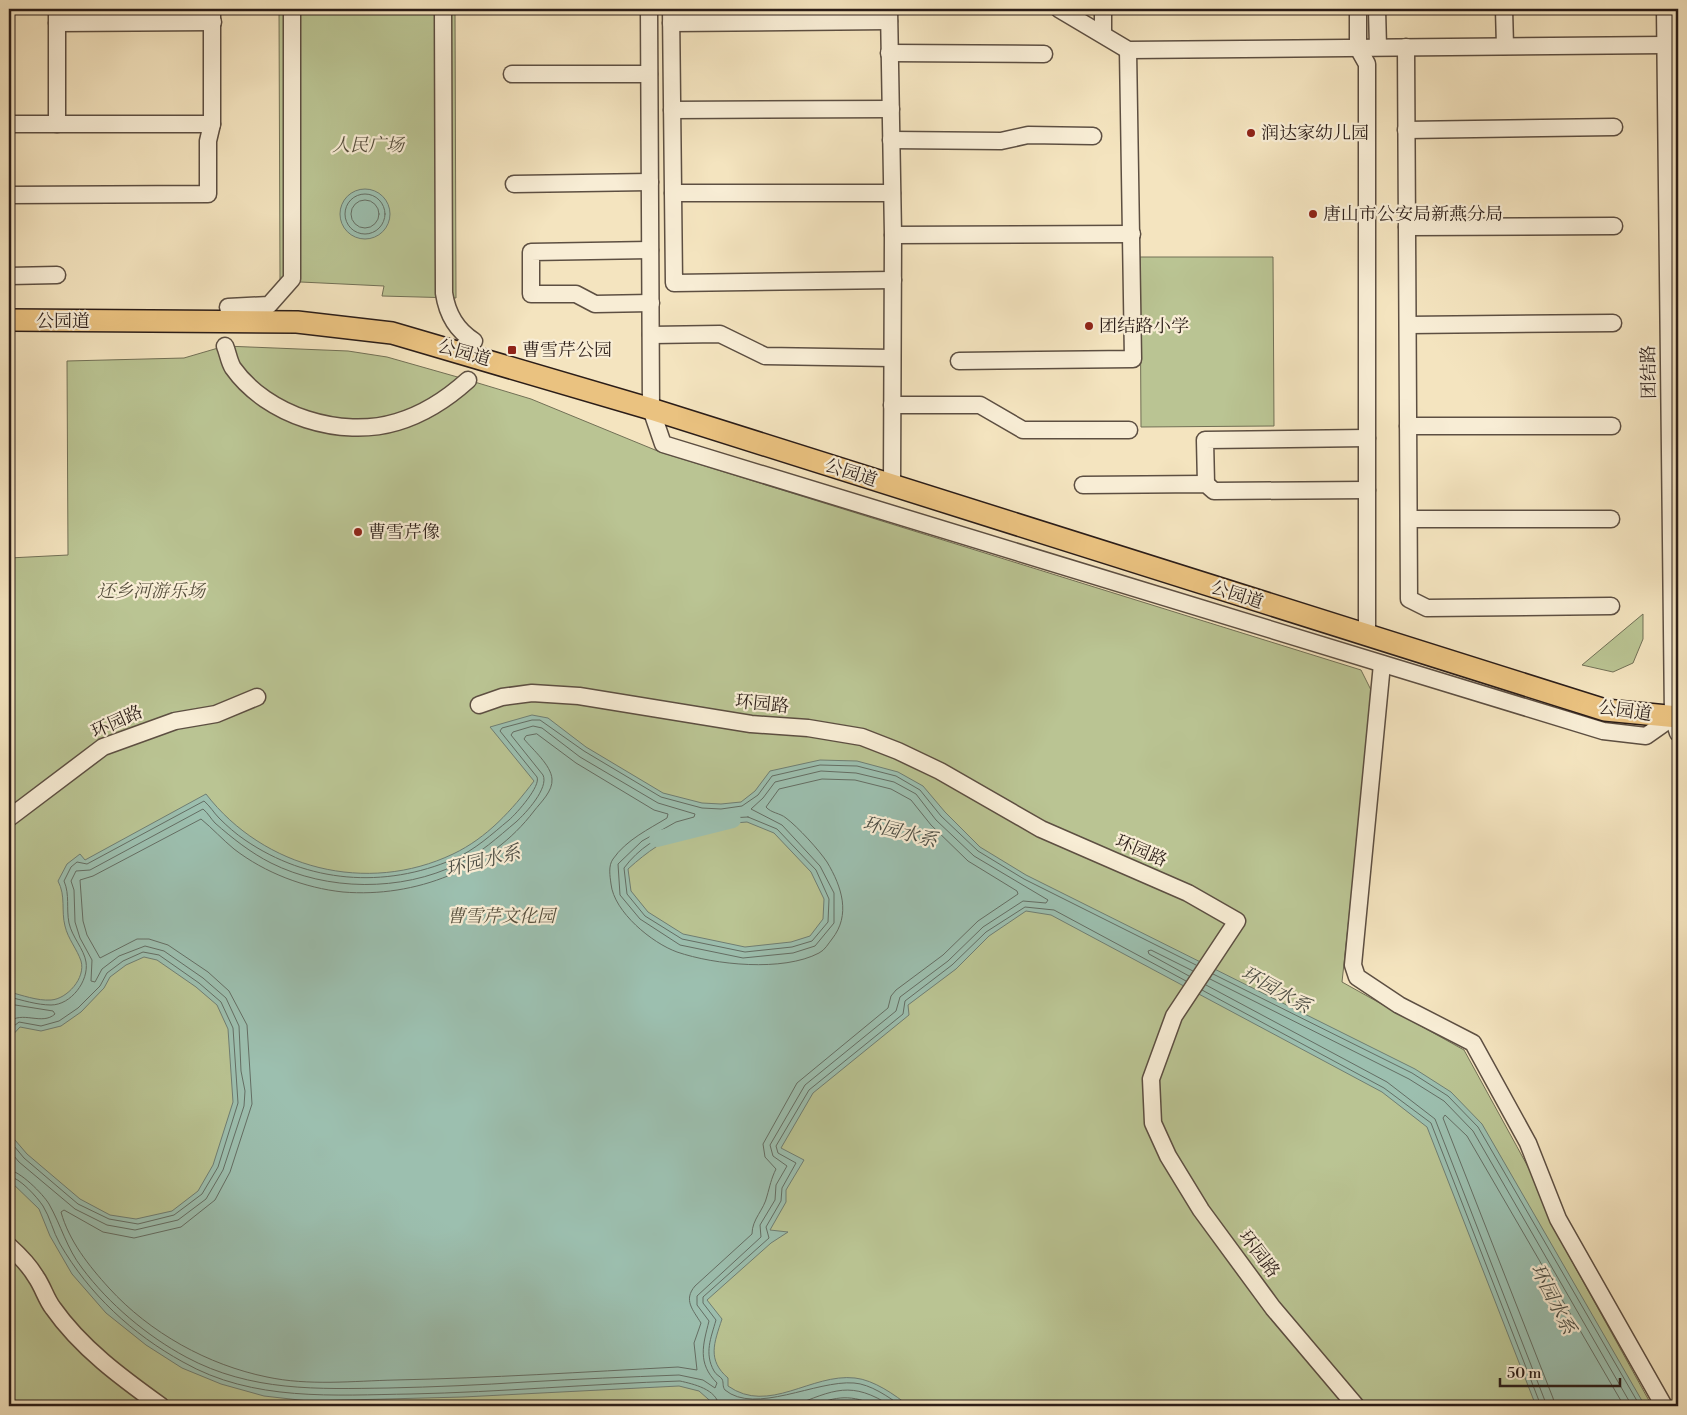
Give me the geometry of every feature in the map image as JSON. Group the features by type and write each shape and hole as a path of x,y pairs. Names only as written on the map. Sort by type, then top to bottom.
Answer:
{"main road":[{"name":"公园道","path":"9,320 297,322 392,333 651,409 1605,710 1677,723"}],"street":[{"path":"228,308 269,305 292,279 292,9"},
{"path":"443,9 444,293 446,309 463,335 474,341"},
{"path":"649,9 651,409 662,444 1603,731 1646,736 1677,723"},
{"path":"1059,9 1128,50 1505,46 1669,38"},
{"path":"1103,9 1103,34"},
{"path":"1358,9 1358,48 1367,64 1367,636"},
{"path":"1377,9 1378,47"},
{"path":"1504,9 1505,46"},
{"name":"团结路","path":"1664,9 1669,38 1677,723"},
{"path":"892,486 892,358 893,280 893,235 889,15 671,16 674,283 893,280"},
{"path":"9,195 208,194 208,141 212,124 212,16 57,16 57,124"},
{"path":"1406,47 1409,599 1427,608 1611,606"},
{"path":"959,361 1133,360 1128,50"},
{"path":"889,53 1044,54"},
{"path":"512,74 649,74"},
{"path":"672,110 891,110"},
{"path":"9,124 212,124"},
{"path":"1406,130 1614,126"},
{"path":"891,140 1002,142 1028,135 1093,136"},
{"path":"514,184 650,182"},
{"path":"673,193 892,192"},
{"path":"1407,227 1614,226"},
{"path":"893,235 1132,234"},
{"path":"650,250 530,252 531,294 576,294 595,304 651,303"},
{"path":"9,276 57,276"},
{"path":"1408,324 1613,323"},
{"path":"651,335 720,334 765,356 892,358"},
{"path":"225,346 232,366 248,385 272,403 304,418 335,426 365,427 395,423 422,413 444,400 468,380"},
{"path":"892,405 980,405 1023,430 1129,430"},
{"path":"1408,426 1612,426"},
{"path":"1206,484 1205,440 1367,438"},
{"path":"1083,485 1206,484 1214,491 1367,490"},
{"path":"1409,519 1612,519"},
{"path":"1382,664 1354,965 1357,977 1400,1005 1473,1043 1528,1143 1558,1219 1664,1406"},
{"name":"环园路","path":"479,705 502,697 532,693 579,696 751,724 808,728 862,737 898,751 940,771 1041,829 1188,893 1237,921 1174,1016 1152,1079 1154,1123 1168,1156 1201,1210 1273,1308 1356,1406"},
{"name":"环园路","path":"9,818 103,746 175,721 216,714 257,697"},
{"path":"9,1246 23,1258 37,1278 52,1307 74,1334 127,1382 161,1406"}],"green space":[{"name":"人民广场","path":"279,9 455,9 456,298 382,296 384,286 280,281"},
{"path":"1140,257 1273,257 1274,426 1141,427"},
{"name":"曹雪芹文化园","path":"225,346 348,351 387,357 468,380 531,399 660,452 1361,670 1373,694 1342,982 1464,1050 1533,1176 1558,1236 1652,1406 9,1406 9,558 68,555 67,361 184,358"},
{"path":"1643,614 1643,639 1633,663 1613,672 1582,665"}],"water":[{"path":"360,189 370,189 383,196 390,209 390,219 383,232 370,239 360,239 351,235 344,228 340,219 340,209 344,200 351,193"},
{"path":"532,715 548,718 586,747 663,793 702,803 741,802 755,791 770,771 820,760 857,761 898,772 923,786 945,812 980,847 1026,875 1415,1069 1451,1092 1482,1124 1645,1406 1536,1406 1427,1127 1382,1092 1051,915 1026,911 989,936 956,969 908,1005 909,1015 813,1093 781,1148 804,1160 786,1190 786,1202 770,1230 788,1232 771,1243 707,1300 722,1319 714,1351 717,1365 728,1378 728,1386 743,1394 775,1395 822,1381 855,1378 877,1385 909,1406 716,1406 699,1391 679,1386 463,1397 308,1401 264,1396 221,1384 182,1368 146,1345 106,1313 72,1274 50,1236 39,1209 9,1180 9,1133 27,1154 80,1199 110,1215 136,1219 172,1211 198,1191 213,1165 233,1102 228,1029 217,1005 196,987 157,960 144,957 126,965 110,977 104,988 81,1012 61,1026 41,1031 20,1027 9,1039 9,992 40,1000 57,999 69,992 81,974 81,961 65,926 63,898 58,881 67,864 80,854 85,860 206,794 230,820 257,841 287,857 319,868 352,873 386,872 420,866 453,854 488,832 508,813 534,781 490,727","holes":["747,822 774,833 811,872 824,899 823,919 810,936 791,942 745,947 683,934 648,912 631,891 628,869 656,847 683,833 712,826"]}],"waterway":[{"name":"环园水系","path":"657,839 733,820"}],"place":[{"name":"润达家幼儿园","path":"1251,133"},
{"name":"唐山市公安局新燕分局","path":"1313,214"},
{"name":"团结路小学","path":"1089,326"},
{"name":"曹雪芹公园","path":"512,350"},
{"name":"曹雪芹像","path":"358,532"}],"park label":[{"name":"还乡河游乐场","path":"151,591"}]}
